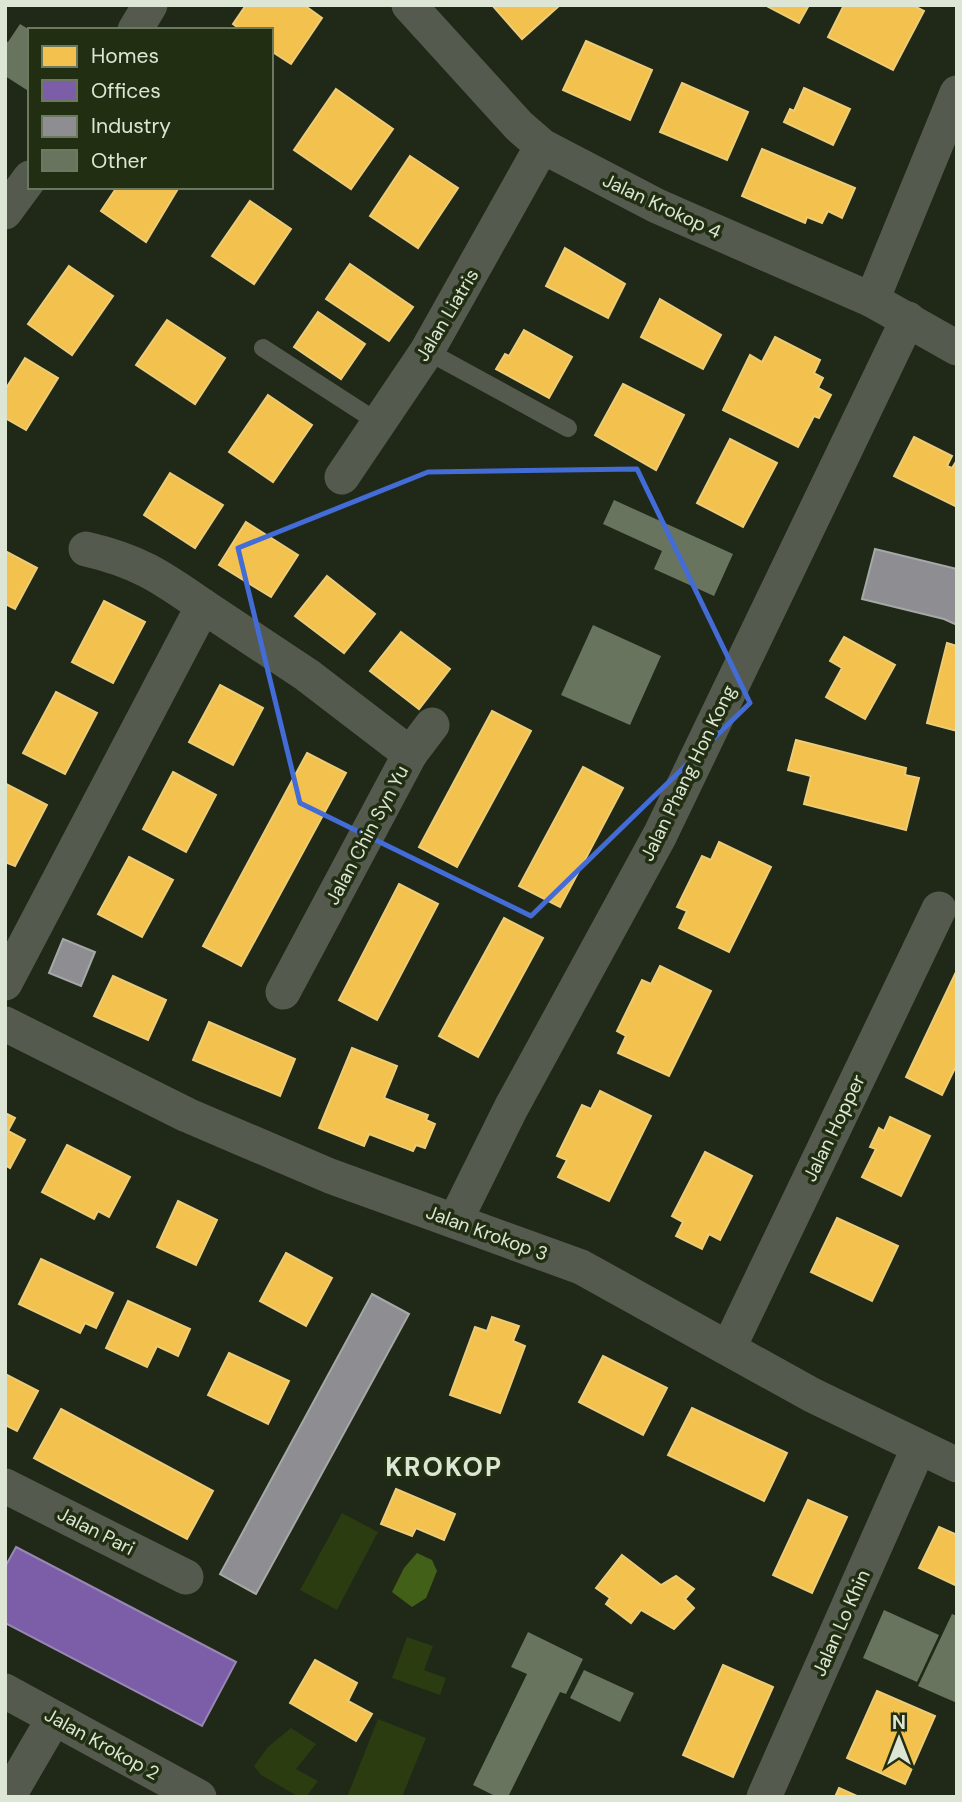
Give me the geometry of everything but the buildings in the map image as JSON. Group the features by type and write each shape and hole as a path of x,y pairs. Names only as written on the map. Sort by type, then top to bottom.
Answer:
{"street":[{"path":"136,28 150,5"},
{"name":"Jalan Krokop 4","path":"409,5 519,126 542,146 657,205 872,300 957,348"},
{"path":"872,300 957,93"},
{"name":"Jalan Liatris","path":"342,477 427,351 542,146"},
{"path":"5,212 28,181"},
{"name":"Jalan Phang Hon Kong","path":"456,1222 512,1108 660,835 908,319"},
{"name":"Jalan Chin Syn Yu","path":"86,549 120,557 150,569 306,675 410,754 283,992"},
{"path":"5,983 203,606"},
{"path":"410,754 432,725"},
{"name":"Jalan Hopper","path":"729,1348 939,909"},
{"name":"Jalan Krokop 3","path":"5,1024 187,1115 330,1176 581,1267 812,1395 918,1449 957,1465"},
{"name":"Jalan Lo Khin","path":"764,1797 918,1449"},
{"name":"Jalan Pari","path":"5,1486 186,1577"},
{"name":"Jalan Krokop 2","path":"5,1691 200,1797"},
{"path":"8,1797 54,1718"}],"lane":[{"path":"263,348 379,423"},
{"path":"427,351 569,428"}],"highlighted area":[{"path":"637,469 750,703 531,916 300,803 238,548 428,472"}],"shaded area":[{"path":"342,1513 378,1532 337,1610 300,1590"},
{"path":"417,1553 432,1560 437,1571 426,1598 412,1607 392,1592 404,1568"},
{"path":"407,1637 433,1646 424,1670 446,1678 440,1695 392,1678"},
{"path":"378,1719 426,1738 402,1797 347,1797"},
{"path":"291,1728 316,1744 296,1769 318,1781 306,1797 299,1797 261,1775 254,1766 268,1747"}],"district":[{"name":"KROKOP","path":"444,1467"}]}
